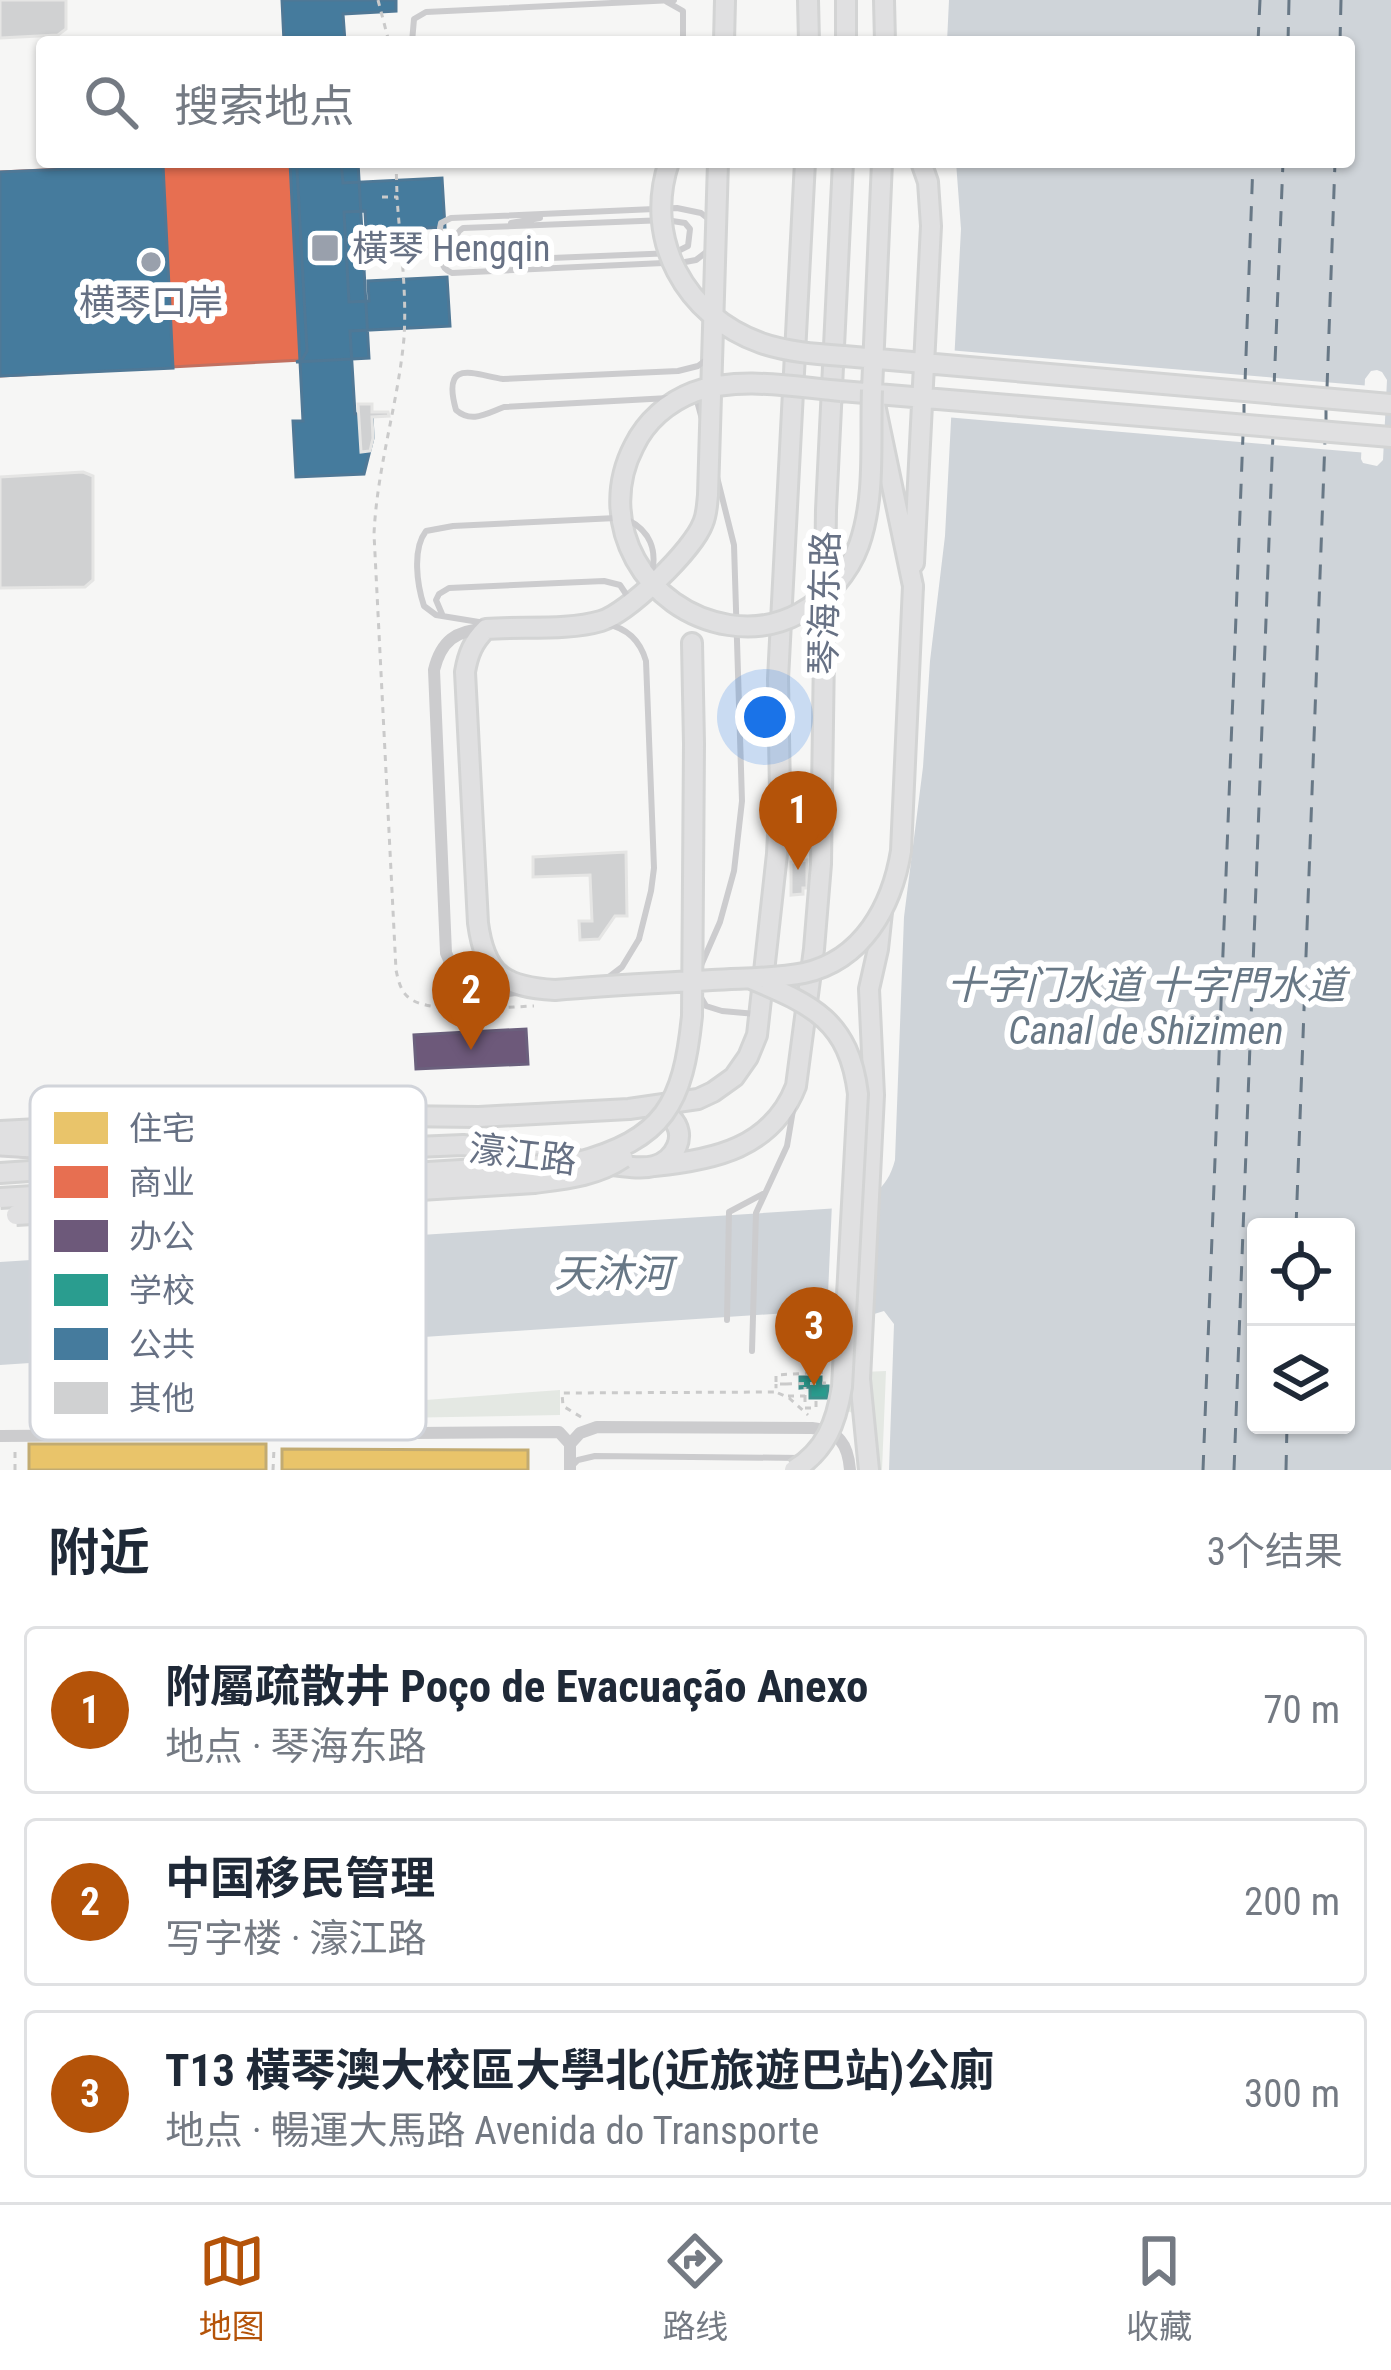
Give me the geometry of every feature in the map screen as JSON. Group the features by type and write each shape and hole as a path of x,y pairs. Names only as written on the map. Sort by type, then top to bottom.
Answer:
{"main road":[{"path":"724,36 725,0"},
{"path":"808,0 809,36"},
{"path":"846,0 846,36"},
{"path":"884,0 885,36"},
{"path":"668,168 661,217 668,257 678,277 709,313 762,343 817,354 1391,404"},
{"path":"718,168 712,350 703,408 708,495 703,523 648,589 607,619 493,628 474,641 465,672 483,951 490,966 531,997 555,990 805,973 826,966 859,943 882,913"},
{"name":"琴海东路","path":"629,1109 698,1099 713,1092 734,1077 757,1035 777,854 778,679 805,168"},
{"name":"琴海东路","path":"654,1166 716,1156 743,1146 773,1124 789,1105 796,1086 820,864 826,510 843,168"},
{"path":"882,168 872,390 871,410 869,491 857,550 829,591 792,618 770,625 739,626 684,611 650,584 629,550 619,501 626,463 641,432 670,405 693,393 768,386 863,393 886,395 932,399 955,400 1391,437"},
{"path":"869,1470 860,1352 874,1111 868,989 882,913 901,850 931,226 923,168"},
{"path":"872,390 913,586"},
{"path":"1276,428 1278,394"},
{"path":"426,1188 574,1178 613,1165 663,1120 682,1081 692,1016 692,644"},
{"path":"746,977 801,1001 833,1024 849,1054 858,1094 838,1411 829,1436 810,1460 794,1470"},
{"path":"426,1117 629,1109 657,1112 670,1118 677,1129 677,1148 654,1166"},
{"path":"426,1126 479,1118"},
{"path":"426,1172 575,1163 611,1153 663,1120"},
{"path":"0,1131 30,1129"},
{"name":"濠江路","path":"426,1144 654,1166"},
{"path":"0,1147 30,1146"},
{"name":"濠江路","path":"0,1173 30,1170"},
{"path":"0,1198 30,1196"}],"street":[{"path":"493,628 449,638 434,670 446,952 462,989 531,997"},
{"path":"563,1426 570,1444 570,1470"},
{"path":"426,1430 563,1426 823,1429 843,1440 850,1470"},
{"path":"570,1444 580,1433 597,1426"},
{"path":"0,1436 30,1435"}],"lane":[{"path":"412,36 414,19 427,11 674,0"},
{"path":"660,1 683,10 683,36"},
{"path":"685,209 700,213 715,234 703,257 685,262 447,272 441,265 441,224 451,218 568,213 685,209"},
{"path":"484,227 568,213"},
{"path":"666,220 685,224 691,236 688,246 674,253 478,261 458,260 455,236 463,228 666,220"},
{"path":"478,261 511,270"},
{"path":"712,350 698,366 678,371 503,379 464,371 453,385 456,410 470,417 504,407 679,397 700,401 734,545 742,801 734,871 720,922 696,976 696,989 706,1006 760,1014"},
{"path":"493,628 431,613 421,601 418,553 422,535 440,527 625,518 650,538 653,547 648,589"},
{"path":"445,617 436,600 449,589 581,582 620,585 629,598 625,608"},
{"path":"585,624 614,626 629,633 646,661 654,868 639,939 622,967 605,980"},
{"path":"752,1351 756,1213 787,1146 796,1086"},
{"path":"727,1320 730,1212 765,1194"},
{"path":"570,1470 578,1460 595,1456 814,1461"}],"path":[{"path":"378,0 387,36"},
{"path":"396,168 404,336 380,467 374,550 396,970 411,1000 424,1005 453,1008 531,997"},
{"path":"382,197 397,197"},
{"path":"563,1426 586,1419 563,1406 562,1393 776,1392 776,1375 835,1372"},
{"path":"776,1384 835,1382"},
{"path":"805,1387 805,1408 816,1408"},
{"path":"781,1396 805,1396"},
{"path":"815,1418 816,1398"},
{"path":"15,1435 15,1470"},
{"path":"273,1470 274,1440"}],"shaded area":[{"path":"886,1371 882,1470 871,1470 856,1414 841,1409 840,1373"},
{"path":"560,1390 560,1415 426,1417 426,1400"}],"water":[{"name":"十字门水道 十字門水道 Canal de Shizimen","path":"949,0 1391,0 1391,1470 889,1470 894,1324 884,1311 861,1318 848,1309 426,1337 426,1235 840,1208 868,1197 887,1179 895,1160 904,917 945,536 961,229 956,168 1355,168 1355,36 947,36","holes":["1377,370 1387,380 1383,460 1377,466 1361,459 1365,379"]},
{"name":"十字门水道 十字門水道 Canal de Shizimen","path":"30,1260 30,1363 0,1365 0,1262"}],"pier":[{"path":"948,350 1371,386 1368,453 945,417"},
{"path":"853,1200 848,1315 827,1317 832,1203"}],"building: 住宅":[{"path":"29,1444 266,1444 266,1470 29,1470"},
{"path":"282,1449 528,1450 528,1470 282,1470"}],"building: 商业":[{"name":"横琴口岸","path":"296,168 307,351 302,360 0,376 0,172"}],"building: 办公":[{"path":"526,1029 528,1064 416,1069 414,1035"}],"building: 学校":[{"path":"800,1377 821,1377 821,1386 828,1386 828,1398 810,1398 810,1387 800,1388"}],"building: 公共":[{"path":"282,0 396,0 396,11 343,14 345,36 284,36"},
{"name":"横琴口岸","path":"163,168 173,368 0,376 0,172"},
{"path":"290,168 342,168 343,183 442,178 445,227 366,231 365,211 344,212 349,302 369,301 368,281 447,277 450,326 350,331 355,414 372,413 373,438 364,474 296,477 293,421 303,421"},
{"path":"358,168 369,358 296,362 307,351 297,169"}],"building: 其他":[{"path":"0,0 66,0 66,29 58,35 0,38"},
{"path":"358,404 372,404 372,412 388,412 389,416 372,417 370,451 361,452"},
{"path":"83,472 93,476 93,580 85,587 0,588 0,477"},
{"path":"800,850 800,861 807,860 807,888 803,894 791,895 791,862 797,862 796,851"},
{"path":"626,852 627,916 615,916 599,939 580,940 579,921 592,921 590,875 533,877 533,857"}],"ferry route":[{"path":"1258,36 1260,0"},
{"path":"1288,36 1289,0"},
{"path":"1340,36 1341,0"},
{"path":"1245,383 1253,168"},
{"path":"1274,388 1283,168"},
{"path":"1327,388 1335,168"},
{"path":"1244,399 1244,419"},
{"path":"1326,404 1326,424"},
{"path":"1234,1470 1273,434"},
{"path":"1203,1470 1243,435"},
{"path":"1296,1218 1325,440"},
{"path":"1286,1470 1287,1434"}],"place":[{"name":"橫琴 Hengqin","path":"325,248"},
{"name":"横琴口岸","path":"151,262"},
{"name":"附屬疏散井 Poço de Evacuação Anexo","path":"798,870"},
{"name":"中国移民管理","path":"471,1050"},
{"name":"T13 橫琴澳大校區大學北(近旅遊巴站)公廁","path":"814,1386"}],"water label":[{"name":"天沐河","path":"613,1273"}]}
